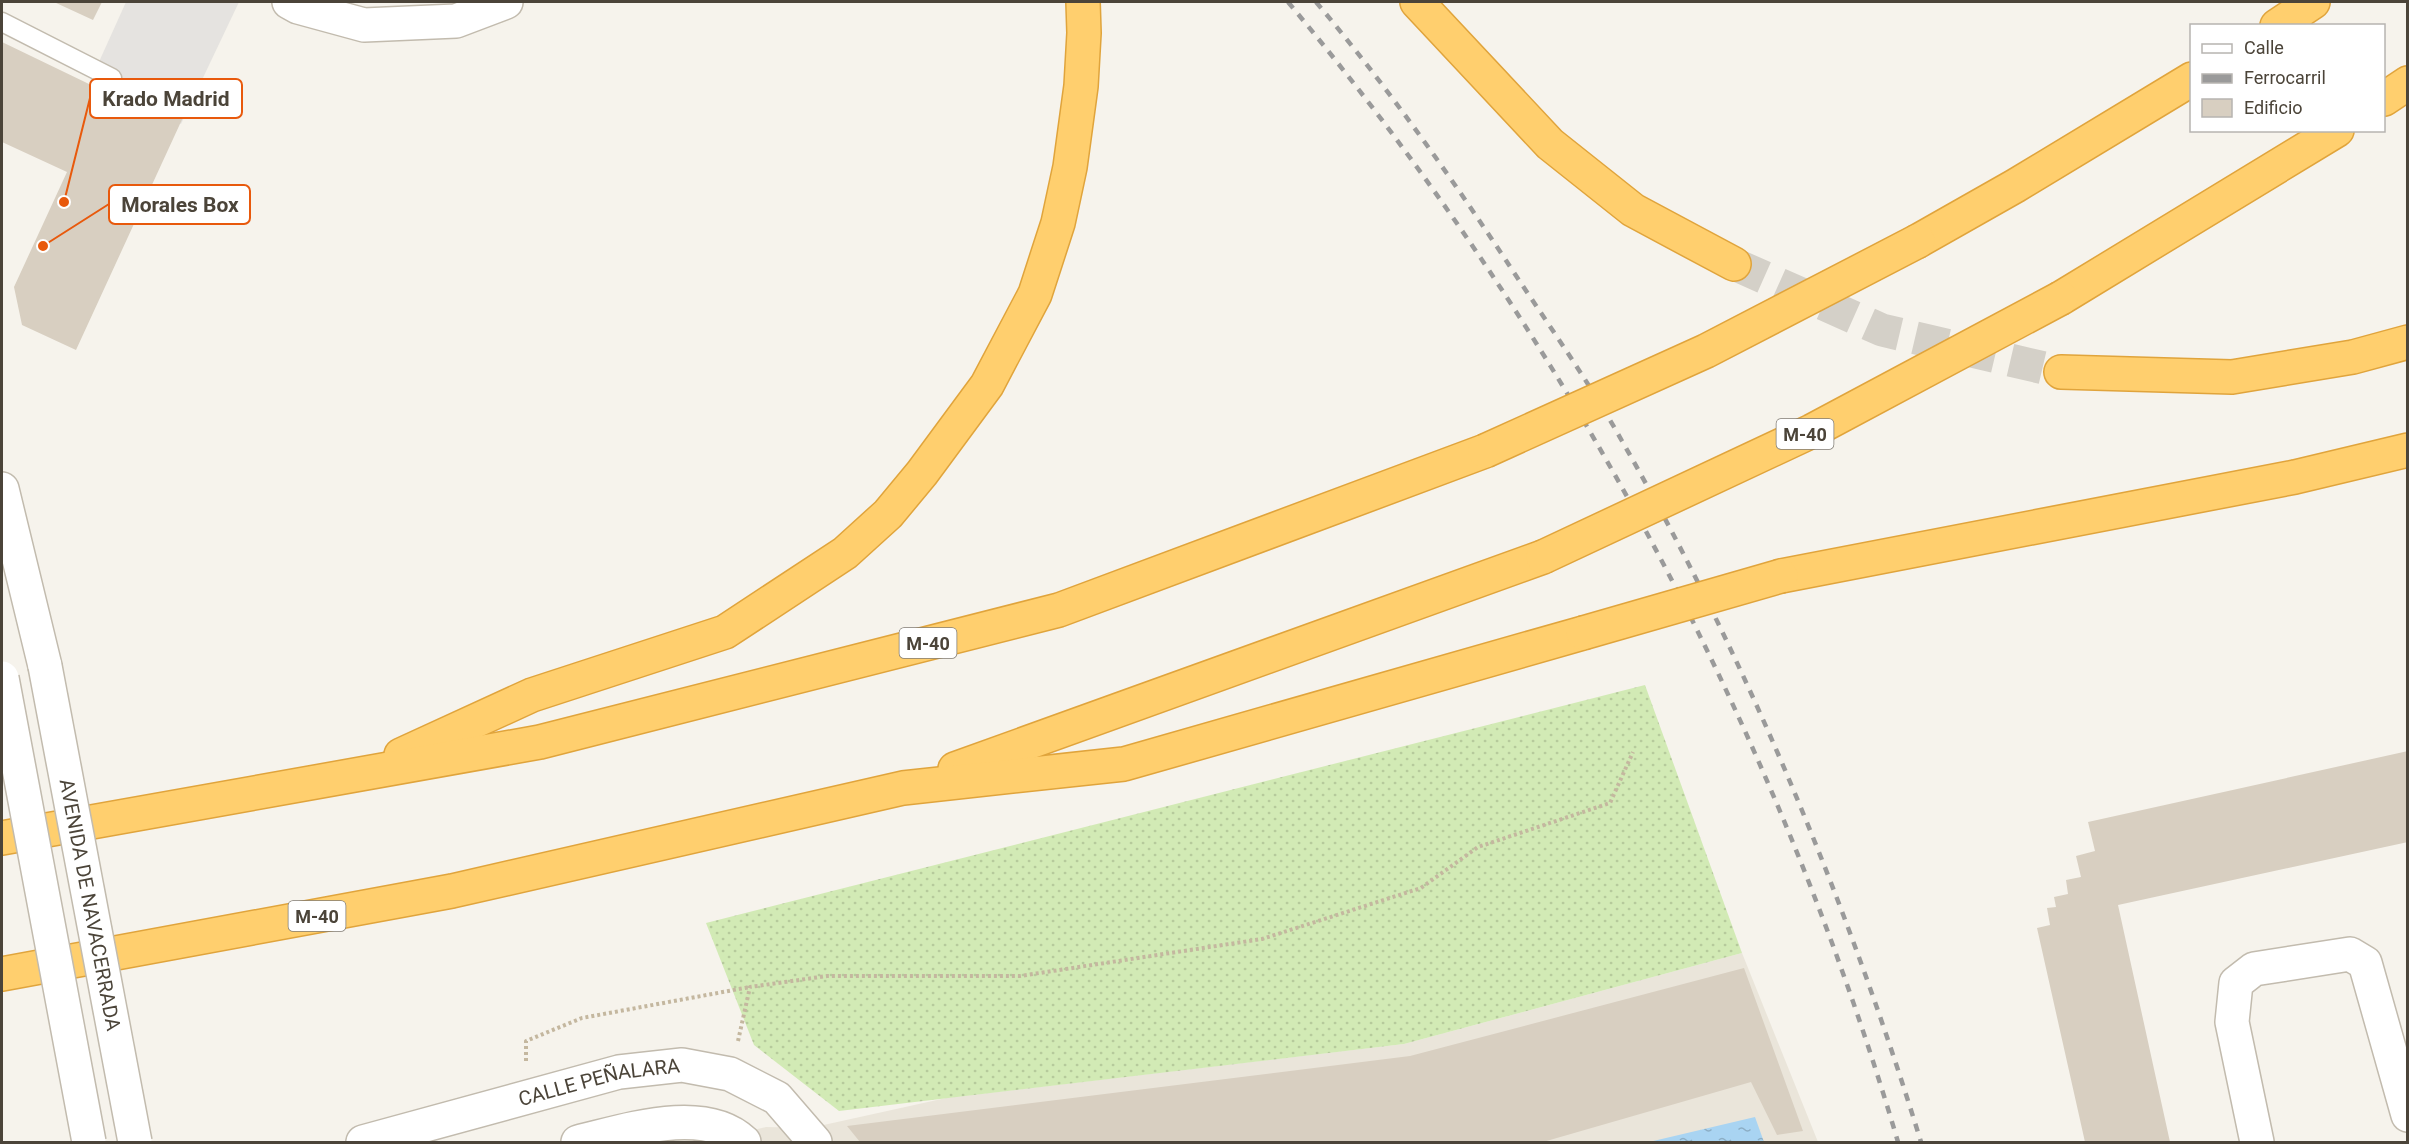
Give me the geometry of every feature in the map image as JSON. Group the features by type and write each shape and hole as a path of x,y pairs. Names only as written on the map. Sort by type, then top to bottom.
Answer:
{"highway":[{"path":"353,776 532,695 725,632 845,553 888,514 922,473 987,385 1035,294 1058,223 1070,167 1081,86 1083,2"},
{"path":"1417,2 1550,144 1633,210 1734,264"},
{"path":"2280,24 2313,2"},
{"name":"M-40","path":"2,838 540,742 1059,609 1485,451 1706,351 1918,241 2015,186 2190,80"},
{"path":"2385,98 2408,83"},
{"name":"M-40","path":"2,974 452,891 903,788 1543,556 1812,431 2061,298 2334,132"},
{"path":"2061,372 2232,376 2353,357 2408,342"},
{"path":"903,788 1124,764 1782,576 2295,477 2408,450"}],"street":[{"path":"289,2 298,7 364,25 456,21 506,2"},
{"name":"AVENIDA DE NAVACERRADA","path":"2,489 45,666 135,1143"},
{"path":"2,678 89,1143"},
{"path":"2257,1143 2232,1022 2236,983 2254,969 2349,954 2365,963 2408,1115"},
{"name":"CALLE PEÑALARA","path":"363,1143 619,1072 682,1065 730,1074 777,1098 815,1143"},
{"path":"578,1143 660,1123 702,1123 738,1137 744,1143"}],"lane":[{"path":"2,22 112,78"}],"path":[{"path":"526,1098 526,1041 582,1018 750,987 827,976 1020,976 1262,939 1421,888 1478,848 1610,803 1633,752"},
{"path":"730,1074 750,987"}],"shaded area":[{"path":"126,2 239,2 181,124 89,84"},
{"path":"1742,953 1818,1142 703,1142 766,1127 810,1128 946,1098 1404,1044"}],"green space":[{"path":"1645,685 1742,953 1404,1044 839,1111 754,1045 706,923"}],"water":[{"path":"1755,1117 1764,1142 1649,1142"}],"building":[{"path":"54,2 102,2 93,20"},
{"path":"2,42 89,84 118,95 113,106 124,111 129,100 185,113 76,350 22,325 14,287 67,172 2,142"},
{"path":"2408,751 2408,842 2118,905 2170,1142 2085,1142 2037,928 2050,925 2047,908 2056,907 2054,897 2068,894 2066,880 2081,877 2076,856 2095,851 2088,822"},
{"path":"1744,968 1803,1131 1777,1135 1751,1082 1543,1142 860,1142 847,1126 1410,1056"}],"tunnel":[{"path":"1734,264 1882,330 2061,372"}],"railway":[{"path":"1288,2 1389,129 1483,262 1571,399 1651,541 1724,687 1790,836 1848,988 1898,1142"},
{"path":"1316,2 1392,98 1486,231 1595,396 1668,524 1752,695 1791,783 1861,962 1921,1142"}],"place":[{"name":"Krado Madrid","path":"64,202"},
{"name":"Morales Box","path":"43,246"}]}
